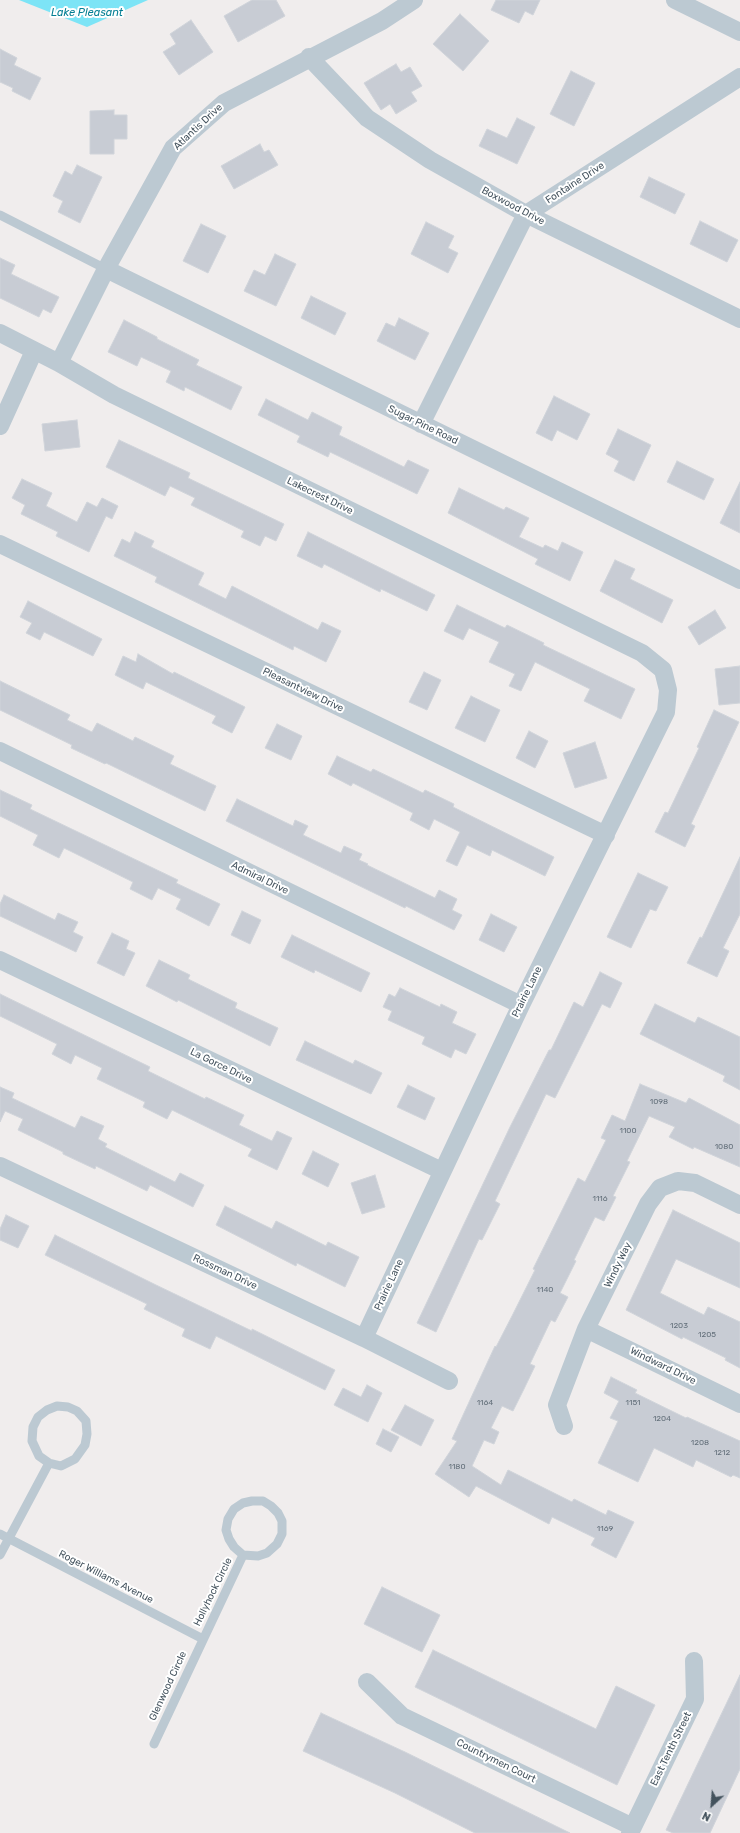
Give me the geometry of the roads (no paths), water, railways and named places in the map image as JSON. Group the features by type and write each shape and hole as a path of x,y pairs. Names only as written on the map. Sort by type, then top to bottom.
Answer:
{"street":[{"name":"Atlantis Drive","path":"59,363 106,269 173,148 224,103 309,57 382,21 414,0"},
{"path":"675,0 740,32"},
{"name":"Boxwood Drive","path":"309,57 367,118 430,160 526,214 740,319"},
{"name":"Fontaine Drive","path":"526,214 740,77"},
{"path":"421,424 526,214"},
{"name":"Sugar Pine Road","path":"106,269 740,580"},
{"name":"Lakecrest Drive","path":"0,334 59,363 114,395 642,653"},
{"path":"0,426 34,351"},
{"name":"Pleasantview Drive","path":"0,544 606,835"},
{"name":"Prairie Lane","path":"364,1338 521,1005 666,712 668,690 663,670 642,653"},
{"name":"Admiral Drive","path":"0,751 521,1005"},
{"name":"La Gorce Drive","path":"0,960 442,1171"},
{"name":"Rossman Drive","path":"0,1166 364,1338 449,1381"},
{"name":"Windy Way","path":"564,1426 557,1405 586,1329 648,1204 660,1188 678,1181 695,1183 740,1205"},
{"name":"Windward Drive","path":"586,1329 740,1404"},
{"name":"East Tenth Street","path":"632,1830 696,1699 694,1661"},
{"name":"Countrymen Court","path":"367,1682 402,1716 632,1830"}],"lane":[{"path":"0,214 106,269"},
{"path":"57,1406 68,1407 77,1411 86,1421 87,1434 85,1445 75,1459 62,1466 49,1463 39,1456 32,1441 32,1427 38,1417 46,1410 57,1406"},
{"path":"0,1555 4,1536 49,1463"},
{"name":"Hollyhock Circle","path":"263,1501 278,1513 282,1521 282,1534 277,1544 267,1553 258,1556 242,1555 234,1548 229,1539 226,1530 228,1519 234,1509 243,1503 263,1501"},
{"name":"Roger Williams Avenue","path":"4,1536 203,1639"},
{"name":"Hollyhock Circle","path":"203,1639 242,1555"},
{"name":"Glenwood Circle","path":"154,1744 203,1639"}],"water":[{"name":"Lake Pleasant","path":"19,0 148,0 87,27"}]}
